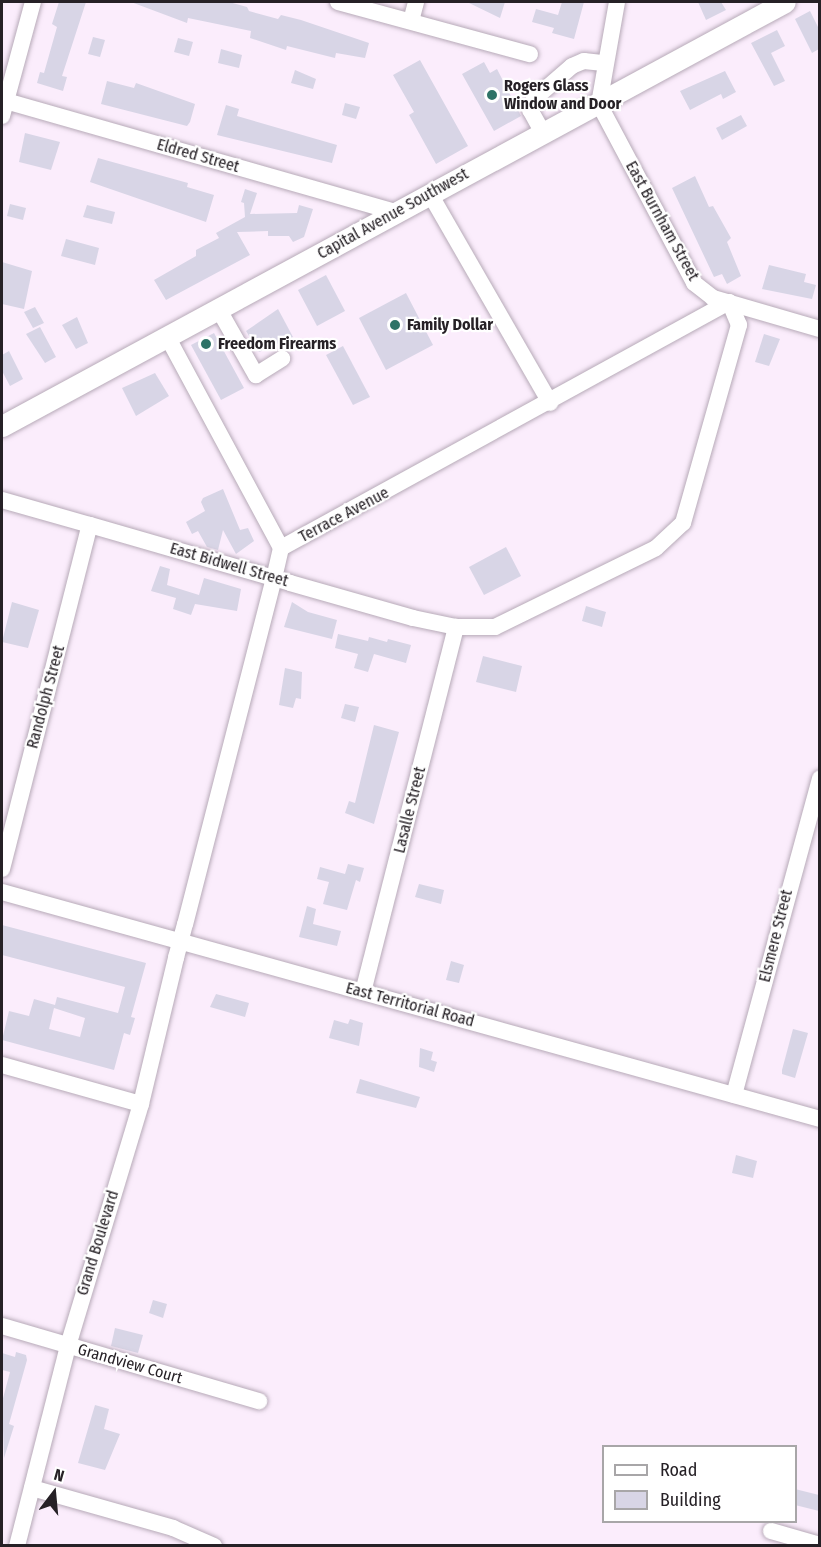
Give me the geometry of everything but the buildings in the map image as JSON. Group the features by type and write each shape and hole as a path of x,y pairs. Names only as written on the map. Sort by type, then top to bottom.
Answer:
{"main road":[{"name":"Capital Avenue Southwest","path":"2,424 168,338 395,212 785,2"}],"street":[{"path":"3,106 33,2"},
{"path":"338,2 530,54"},
{"path":"411,21 416,2"},
{"path":"598,104 604,63 618,2"},
{"path":"543,133 530,110 534,99 572,66 584,62 604,63"},
{"name":"East Burnham Street","path":"598,104 694,283 705,294 819,329"},
{"name":"Eldred Street","path":"3,106 395,212"},
{"path":"430,194 550,403"},
{"name":"Terrace Avenue","path":"180,941 281,548 550,403 729,302"},
{"name":"East Bidwell Street","path":"2,500 274,578 456,627 487,629 503,624 656,548 683,523 693,500 739,325 729,302"},
{"path":"219,310 256,375 282,359"},
{"path":"168,338 281,548"},
{"name":"Randolph Street","path":"2,869 90,525"},
{"name":"Lasalle Street","path":"363,992 456,627"},
{"name":"Elsmere Street","path":"734,1095 819,778"},
{"name":"East Territorial Road","path":"2,892 819,1119"},
{"name":"Grand Boulevard","path":"17,1545 68,1346 141,1104 180,941"},
{"path":"2,1065 141,1104"},
{"name":"Grandview Court","path":"2,1326 259,1401"},
{"path":"32,1488 172,1528 214,1545"},
{"path":"771,1532 819,1545"}],"place":[{"name":"Rogers Glass Window and Door","path":"492,95"},
{"name":"Family Dollar","path":"395,325"},
{"name":"Freedom Firearms","path":"206,344"}]}
